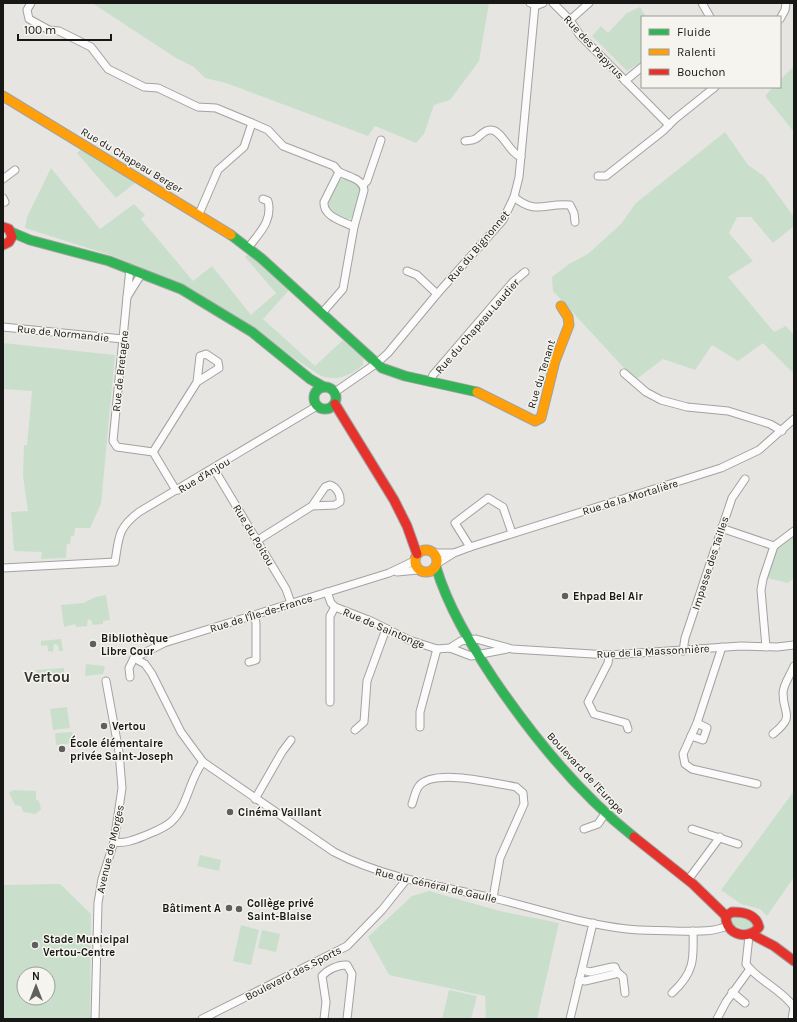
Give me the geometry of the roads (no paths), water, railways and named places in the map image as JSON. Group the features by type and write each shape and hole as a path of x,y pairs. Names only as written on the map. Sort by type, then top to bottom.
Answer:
{"street":[{"path":"31,3 27,10 29,19 49,30 60,31 91,47 108,69 144,87 158,88 198,107 216,108 268,130 283,146 334,166 339,172 360,181 364,185"},
{"path":"533,4 543,3"},
{"name":"Rue des Papyrus","path":"553,3 570,20 579,34 669,125"},
{"path":"570,20 589,3"},
{"path":"702,3 709,16"},
{"path":"781,17 785,10 786,3"},
{"name":"Rue du Bignonnet","path":"335,392 377,363 388,353 437,294 503,220 514,197 521,157 533,4"},
{"path":"625,81 641,68"},
{"path":"598,176 606,176 663,132 669,125 714,88"},
{"name":"Rue du Chapeau Berger","path":"3,96 199,214 248,248 377,363"},
{"path":"199,214 218,170 244,147 252,123"},
{"path":"465,140 474,140 487,130 492,130 498,133 510,149 521,157"},
{"path":"322,313 343,289 354,226 364,185 367,181 381,140"},
{"path":"3,179 15,170"},
{"path":"339,172 324,202 324,207 327,213 354,226"},
{"path":"514,197 528,206 543,208 557,203 570,205 574,213 575,222"},
{"path":"248,248 269,220 270,210 268,201 263,199"},
{"path":"6,240 30,240 130,268 181,289 252,332 287,361 324,387 331,388 335,392 336,398 331,406"},
{"name":"Rue de Bretagne","path":"130,268 113,436 114,445 117,447 153,452"},
{"path":"407,271 417,275 437,294"},
{"name":"Rue du Chapeau Laudier","path":"430,382 434,375 493,306 526,272"},
{"name":"Rue de Bretagne","path":"127,297 142,273"},
{"name":"Rue du Tenant","path":"377,363 386,370 430,382 477,392 535,421 540,418 545,406 555,361 569,325 568,317 561,306"},
{"name":"Rue de Normandie","path":"3,327 124,339"},
{"path":"287,361 309,386 317,406 331,406"},
{"path":"624,373 646,392 661,400 688,407 728,411 770,424 782,431"},
{"path":"178,490 174,487 153,452 197,382"},
{"path":"314,396 316,391 324,387"},
{"name":"Rue d'Anjou","path":"3,568 115,562 121,529 126,522 317,406"},
{"path":"331,406 374,466 408,527 416,557 431,551 408,527"},
{"name":"Rue de la Mortalière","path":"431,551 454,552 721,468 759,450 794,419"},
{"name":"Rue du Poitou","path":"214,469 258,540 286,589 291,603"},
{"name":"Impasse des Tailles","path":"683,651 685,638 721,528 735,491 745,479"},
{"path":"470,547 455,523 488,498 503,507 512,534"},
{"path":"258,540 312,506"},
{"path":"721,528 774,546"},
{"path":"766,647 761,590 774,546 794,531"},
{"name":"Boulevard de l'Europe","path":"431,551 445,592 468,639 509,702 542,745 571,777 619,825 697,887 735,912 755,917 758,921 759,927"},
{"name":"Rue de la Mortalière","path":"437,565 454,552"},
{"name":"Boulevard de l'Europe","path":"416,557 423,571 445,592"},
{"name":"Rue de l'Île-de-France","path":"134,658 164,643 389,572 416,557"},
{"path":"423,571 437,565"},
{"name":"Rue de l'Île-de-France","path":"389,572 423,571"},
{"name":"Rue de Saintonge","path":"327,592 331,603 335,607 420,645 437,649 450,648 468,639"},
{"path":"330,702 330,616 335,607"},
{"path":"249,662 256,660 256,623 254,615"},
{"path":"355,730 364,722 367,681 386,629"},
{"name":"Rue de la Massonnière","path":"468,639 479,639 512,649 609,655 683,651 722,647 766,647 794,645"},
{"path":"722,647 697,723 683,754 685,764 692,769 756,784"},
{"name":"Rue de Saintonge","path":"450,648 471,656 478,655"},
{"path":"420,727 420,712 437,649"},
{"name":"Rue de la Massonnière","path":"478,655 512,649"},
{"path":"609,655 608,663 588,702 594,714 626,723 628,729"},
{"path":"130,676 129,668 134,658"},
{"name":"Rue du Général de Gaulle","path":"134,658 145,664 152,674 181,732 203,762 334,852 367,868 406,880 492,898 593,923 626,929 715,931 727,926"},
{"path":"773,734 784,725 788,713 783,692 794,666"},
{"name":"Avenue de Morges","path":"95,1019 98,903 106,865 114,842 121,800 122,777 106,681"},
{"path":"691,736 703,740 707,728 697,723"},
{"path":"255,799 282,752 291,740"},
{"path":"114,842 130,841 162,829 171,822 177,816 196,772 203,762"},
{"path":"412,804 419,786 426,780 440,777 466,777 516,787 523,793 524,804 500,858 492,898"},
{"path":"584,829 598,824 606,812"},
{"path":"692,829 738,844"},
{"path":"688,880 720,837"},
{"name":"Boulevard des Sports","path":"202,1019 347,946 382,910 406,880"},
{"name":"Boulevard de l'Europe","path":"697,887 722,910 726,916"},
{"path":"735,912 726,916 725,922 727,926 736,932 751,936 774,946 794,961"},
{"path":"570,1019 593,923"},
{"path":"774,946 759,927 751,936 746,960 750,969 778,990 794,1007 792,1019"},
{"path":"672,993 683,983 691,970 693,960 693,931"},
{"path":"324,1019 326,1002 322,976 326,972 342,964 347,965 352,974 347,1019"},
{"path":"582,970 590,972 615,967 617,972 623,977 625,993"},
{"path":"717,1019 732,992 750,969"},
{"path":"579,980 585,981 615,974 617,972"},
{"path":"732,992 745,1003"}],"place":[{"name":"Ehpad Bel Air","path":"565,596"},
{"name":"Bibliothèque Libre Cour","path":"93,644"},
{"name":"Vertou","path":"104,726"},
{"name":"École élémentaire privée Saint-Joseph","path":"62,749"},
{"name":"Cinéma Vaillant","path":"230,812"},
{"name":"Bâtiment A","path":"229,908"},
{"name":"Collège privé Saint-Blaise","path":"239,909"},
{"name":"Stade Municipal Vertou-Centre","path":"35,945"}],"district":[{"name":"Vertou","path":"47,677"}]}
